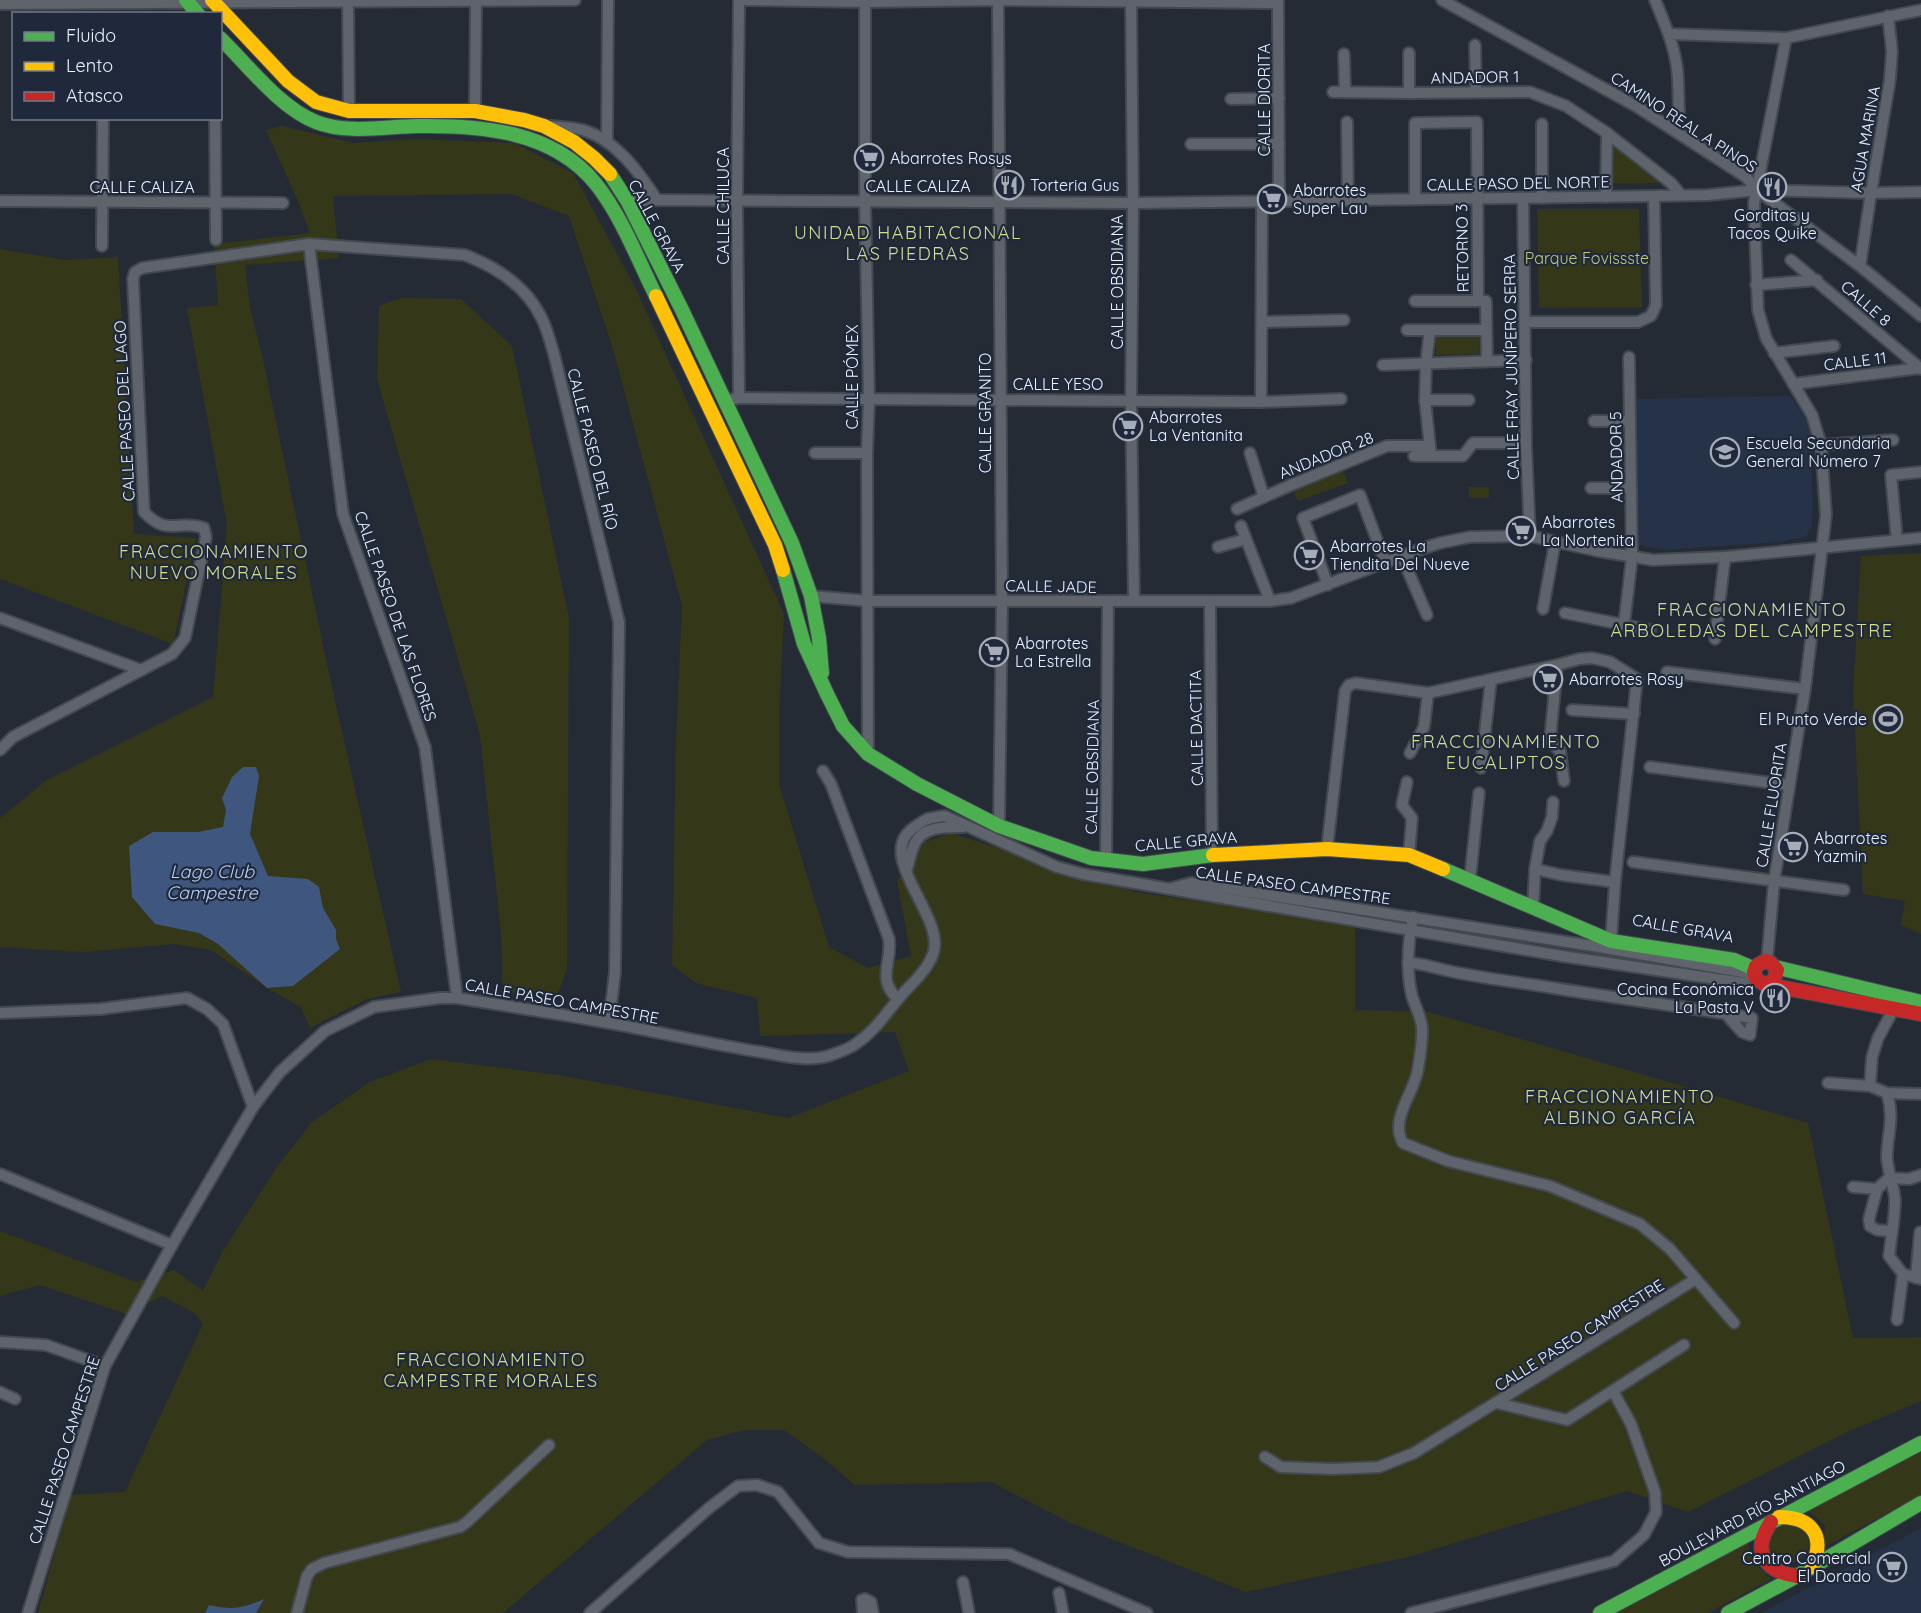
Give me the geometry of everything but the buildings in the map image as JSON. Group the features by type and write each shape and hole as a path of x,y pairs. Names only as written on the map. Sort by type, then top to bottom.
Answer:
{"main road":[{"name":"CALLE GRAVA","path":"213,1 288,81 316,102 349,111 475,111 544,126 574,142 608,171 628,202 682,309 792,543 811,596 819,638 824,686"},
{"name":"CALLE GRAVA","path":"222,40 270,87 309,119 345,129 423,126 494,130 542,143 562,153 581,168 598,187 618,218 776,545 804,644 843,726 868,754 917,784 999,826 1091,858 1106,861 1143,864 1212,855 1326,849 1409,855 1610,940 1720,950 1762,971 1897,1003"},
{"path":"1897,1003 1921,1002"},
{"path":"1897,1003 1921,1014"},
{"name":"BOULEVARD RÍO SANTIAGO","path":"1600,1613 1921,1443"},
{"path":"1728,1613 1797,1576 1921,1503"},
{"path":"1797,1576 1779,1574 1766,1562 1760,1545 1766,1528 1775,1519 1797,1517 1805,1521 1816,1534 1819,1551 1812,1567"}],"street":[{"path":"475,111 476,0"},
{"path":"0,4 190,6 213,1 575,0"},
{"path":"607,142 608,0"},
{"name":"CALLE CHILUCA","path":"739,0 737,201 739,398"},
{"path":"746,0 1278,1"},
{"name":"CALLE GRANITO","path":"998,0 1002,601 999,826"},
{"name":"CAMINO REAL A PINOS","path":"1443,0 1636,106 1746,177 1757,190 1860,266 1921,316"},
{"path":"1655,0 1669,34 1677,70 1679,112"},
{"path":"348,1 349,111"},
{"name":"CALLE PÓMEX","path":"865,1 865,201 869,399 867,453 868,754"},
{"name":"CALLE OBSIDIANA","path":"1131,1 1133,203 1131,400 1134,601"},
{"name":"CALLE DIORITA","path":"1278,1 1279,201"},
{"path":"1669,34 1786,38 1921,10"},
{"name":"AGUA MARINA","path":"1860,266 1890,79 1892,51 1887,16"},
{"name":"CALLE FLUORITA","path":"1762,971 1788,785 1805,689 1826,515 1821,445 1812,415 1766,338 1760,321 1756,285 1754,203 1786,38"},
{"path":"1475,45 1476,92"},
{"path":"1409,53 1409,93"},
{"path":"1344,54 1345,92"},
{"name":"ANDADOR 1","path":"1333,92 1530,92 1566,106 1607,133 1671,183 1681,195"},
{"path":"1232,99 1279,98"},
{"path":"102,246 103,120"},
{"path":"215,120 216,240"},
{"path":"1347,122 1348,200"},
{"name":"RETORNO 3","path":"1415,199 1416,123 1477,122 1478,301 1486,301 1486,330"},
{"path":"1542,124 1542,198"},
{"path":"544,126 583,130 607,142 643,178 657,200"},
{"path":"1606,197 1607,133"},
{"path":"1191,144 1279,144"},
{"name":"CALLE PASO DEL NORTE","path":"1279,201 1654,196 1757,190 1921,192"},
{"path":"1525,322 1638,322 1651,316 1656,305 1654,196"},
{"name":"CALLE FRAY JUNÍPERO SERRA","path":"1523,198 1526,442 1530,536"},
{"name":"CALLE CALIZA","path":"628,202 657,200 1133,203 1279,201"},
{"name":"CALLE CALIZA","path":"0,201 283,203"},
{"path":"1261,402 1262,201"},
{"name":"CALLE PASEO DEL RÍO","path":"135,272 141,268 309,244 465,255 486,263 503,274 522,290 541,316 554,354 620,622 615,972 609,1023"},
{"name":"CALLE PASEO DE LAS FLORES","path":"309,244 343,514 425,747 457,998"},
{"name":"CALLE 8","path":"1791,260 1920,369"},
{"name":"CALLE PASEO DEL LAGO","path":"0,750 13,736 172,654 185,638 206,537 204,528 192,524 165,527 152,520 144,512 133,279 135,272"},
{"path":"1756,285 1817,280"},
{"path":"1415,301 1478,301"},
{"path":"1263,322 1344,320"},
{"path":"1407,330 1486,330 1487,361"},
{"path":"1430,330 1425,400 1430,451"},
{"path":"1774,353 1834,346"},
{"name":"ANDADOR 5","path":"1624,625 1632,557 1629,357"},
{"path":"1383,365 1526,360"},
{"name":"CALLE 11","path":"1793,384 1920,369"},
{"path":"724,402 739,398"},
{"name":"CALLE YESO","path":"739,398 1261,402 1341,399"},
{"path":"1425,400 1469,400"},
{"path":"1594,421 1630,421"},
{"path":"1821,445 1893,440"},
{"name":"ANDADOR 28","path":"1237,509 1387,446 1463,456 1473,443 1526,442"},
{"name":"ANDADOR 28","path":"1414,456 1430,451"},
{"path":"815,453 867,453"},
{"path":"1250,453 1264,497"},
{"path":"1897,540 1891,475 1921,472"},
{"path":"1591,488 1631,488"},
{"path":"1328,585 1303,518 1360,495 1386,564"},
{"path":"1241,526 1270,601"},
{"name":"CALLE JADE","path":"811,596 869,601 1270,601 1291,598 1418,550 1460,539 1530,536 1653,560 1725,557 1921,538"},
{"path":"1218,547 1246,539"},
{"path":"1544,609 1555,542"},
{"path":"1402,557 1427,615"},
{"path":"1715,639 1725,557"},
{"name":"CALLE DACTITA","path":"1210,601 1212,855"},
{"name":"CALLE OBSIDIANA","path":"1106,861 1108,602"},
{"path":"1565,613 1650,630"},
{"path":"0,618 141,670"},
{"path":"1326,849 1345,691 1349,685 1356,682 1428,693 1579,659 1592,658 1610,662 1637,679 1610,940 1617,964"},
{"path":"1557,665 1550,741 1560,751 1564,781"},
{"path":"1666,672 1805,689"},
{"path":"1481,768 1491,680"},
{"path":"1410,753 1424,727 1428,693"},
{"path":"1572,710 1634,714"},
{"path":"1650,767 1788,785"},
{"path":"823,771 831,784 889,939 886,982 890,992 898,999"},
{"path":"1407,782 1402,805 1412,818 1409,855"},
{"path":"1470,879 1479,793"},
{"path":"1533,908 1535,869 1540,841 1552,817 1553,802"},
{"name":"CALLE PASEO CAMPESTRE","path":"28,1613 105,1365 172,1245 253,1107 280,1072 325,1031 374,1007 440,998 457,998 609,1023 786,1057 827,1057 856,1044 879,1023 925,969 934,953 934,937 930,923 902,860 902,846 908,832 927,818 945,816 1058,867 1083,874 1169,889 1191,883 1354,914 1410,930 1617,964 1744,982 1762,971"},
{"path":"1633,862 1844,890"},
{"path":"1535,869 1615,882"},
{"name":"CALLE PASEO CAMPESTRE","path":"1354,914 1413,917 1577,944 1610,940"},
{"path":"1413,917 1408,963 1412,993 1422,1026 1418,1071 1398,1127 1399,1137 1403,1143 1448,1161 1550,1186 1640,1224 1670,1249 1734,1323"},
{"path":"1473,940 1475,927"},
{"path":"1575,958 1577,944"},
{"path":"1408,963 1536,986 1726,1014 1752,1018 1750,1035 1742,1032 1726,1014"},
{"path":"0,1013 99,1009 187,998 207,1009 223,1024 253,1107"},
{"path":"1870,1086 1872,1057 1878,1038 1897,1003"},
{"path":"1828,1083 1870,1086 1887,1093 1921,1094"},
{"path":"1887,1093 1892,1113 1887,1157 1895,1202 1889,1256 1903,1274 1918,1279 1920,1232"},
{"path":"0,1174 172,1245"},
{"path":"1891,1231 1877,1230 1870,1226 1869,1219 1877,1189 1889,1178 1909,1179 1921,1175"},
{"path":"1853,1187 1877,1189"},
{"path":"1898,1320 1903,1274"},
{"name":"CALLE PASEO CAMPESTRE","path":"1497,1402 1696,1279"},
{"path":"0,1342 46,1345 105,1365"},
{"name":"CALLE PASEO CAMPESTRE","path":"1497,1402 1567,1420 1684,1345"},
{"path":"1411,1613 1614,1561 1644,1535 1656,1512 1655,1492 1631,1424 1613,1391"},
{"path":"0,1392 15,1399"},
{"path":"1265,1457 1281,1467 1333,1469 1379,1467 1414,1453 1497,1402"},
{"path":"297,1613 312,1569 324,1563 460,1527 549,1445"},
{"path":"590,1613 709,1508 738,1486 757,1485 778,1492 819,1543 848,1552 1009,1554 1147,1613"},
{"path":"963,1582 969,1613"},
{"path":"1059,1593 1063,1613"},
{"path":"863,1613 861,1604 865,1599 871,1602 873,1613"}],"shaded area":[{"path":"1791,396 1814,433 1811,471 1813,503 1811,528 1806,537 1778,542 1665,550 1639,545 1636,399"},
{"name":"Centro Comercial El Dorado","path":"1921,1528 1921,1613 1761,1613"}],"green space":[{"path":"282,126 353,143 415,139 514,143 573,173 635,287 784,614 779,710 779,784 829,947 868,968 911,956 897,881 925,842 951,833 1136,892 1355,924 1355,1010 1429,1012 1808,1123 1853,1338 1921,1337 1921,1401 1847,1432 1688,1512 1627,1491 1408,1557 1246,1592 1071,1523 991,1482 855,1485 784,1430 744,1430 707,1440 503,1613 38,1613 71,1495 125,1492 203,1324 195,1313 162,1296 126,1314 40,1285 0,1296 0,1231 136,1282 174,1270 203,1291 223,1251 277,1167 312,1122 370,1082 431,1059 558,1075 788,1118 909,1071 895,1032 760,1036 757,998 696,983 672,965 676,742 682,606 613,349 569,216 512,194 333,196 339,258 245,265 250,308 401,992 367,999 310,1028 301,1007 267,988 211,950 174,944 83,952 0,947 0,818 47,780 213,697 227,525 187,308 218,305 214,244 310,233 266,130"},
{"path":"1610,139 1666,183 1609,183"},
{"name":"Parque Fovissste","path":"1537,209 1639,209 1642,307 1539,308"},
{"path":"0,249 66,260 118,257 134,534 196,538 173,644 0,579"},
{"path":"400,298 461,299 512,346 569,618 567,968 555,1003 503,991 501,933 480,735 377,379 379,306"},
{"path":"1479,334 1479,354 1436,355 1436,335"},
{"path":"1341,466 1348,483 1298,501 1291,485"},
{"path":"1469,487 1489,487 1489,498 1469,498"},
{"name":"El Punto Verde","path":"1921,553 1921,934 1901,925 1905,901 1863,894 1853,692 1861,556"},
{"path":"1921,1450 1921,1495 1824,1547 1825,1525 1807,1510"},
{"path":"1781,1522 1801,1526 1808,1538 1809,1546 1806,1553 1794,1562 1779,1562 1772,1558 1767,1549 1767,1536"},
{"path":"1748,1543 1753,1561 1771,1579 1708,1613 1617,1613"}],"water":[{"name":"Lago Club Campestre","path":"243,767 256,767 259,776 250,834 268,876 308,879 319,887 323,908 336,930 336,939 340,949 293,986 267,988 218,944 199,933 155,924 132,897 129,846 153,832 198,832 223,827 226,810 222,798 232,777"},
{"path":"264,1599 256,1613 205,1613 209,1605 237,1608"}],"traffic: fast":[{"path":"186,0 196,12"},
{"path":"222,40 289,106 302,115 328,126 352,129 416,126 465,127 514,134 559,152 579,166 605,197 621,224 656,296"},
{"path":"610,174 628,202 682,310 792,543 811,596 819,638 822,673"},
{"path":"783,570 804,644 827,694 843,726 868,754 917,784 999,826 1091,858 1143,864 1213,855"},
{"path":"1443,869 1611,941 1734,960 1755,969"},
{"path":"1775,967 1921,1002"},
{"path":"1600,1613 1921,1443"},
{"path":"1728,1613 1797,1576 1921,1503"}],"traffic: slow":[{"path":"212,0 288,81 316,102 349,111 475,111 524,120 544,126 574,142 610,174"},
{"path":"656,296 775,545 783,570"},
{"path":"1213,855 1327,849 1409,855 1443,869"},
{"path":"1779,1517 1800,1520 1813,1530 1817,1546 1812,1567"}],"traffic: jam":[{"path":"1767,984 1774,980 1777,970 1770,962 1765,961 1756,966 1754,972 1756,979 1764,984 1921,1014"},
{"path":"1771,1522 1762,1542 1764,1558 1776,1570 1797,1576"}],"place":[{"name":"Abarrotes Rosys","path":"869,158"},
{"name":"Torteria Gus","path":"1009,185"},
{"name":"Gorditas y Tacos Quike","path":"1772,187"},
{"name":"Abarrotes Super Lau","path":"1272,199"},
{"name":"Abarrotes La Ventanita","path":"1128,426"},
{"name":"Escuela Secundaria General Número 7","path":"1725,452"},
{"name":"Abarrotes La Nortenita","path":"1521,531"},
{"name":"Abarrotes La Tiendita Del Nueve","path":"1309,555"},
{"name":"Abarrotes La Estrella","path":"994,652"},
{"name":"Abarrotes Rosy","path":"1548,679"},
{"name":"El Punto Verde","path":"1888,719"},
{"name":"Abarrotes Yazmin","path":"1793,847"},
{"name":"Cocina Económica La Pasta V","path":"1775,998"},
{"name":"Centro Comercial El Dorado","path":"1892,1567"}],"district":[{"name":"UNIDAD HABITACIONAL LAS PIEDRAS","path":"908,243"},
{"name":"FRACCIONAMIENTO NUEVO MORALES","path":"214,562"},
{"name":"FRACCIONAMIENTO ARBOLEDAS DEL CAMPESTRE","path":"1752,620"},
{"name":"FRACCIONAMIENTO EUCALIPTOS","path":"1506,752"},
{"name":"FRACCIONAMIENTO ALBINO GARCÍA","path":"1620,1107"},
{"name":"FRACCIONAMIENTO CAMPESTRE MORALES","path":"491,1370"}]}
